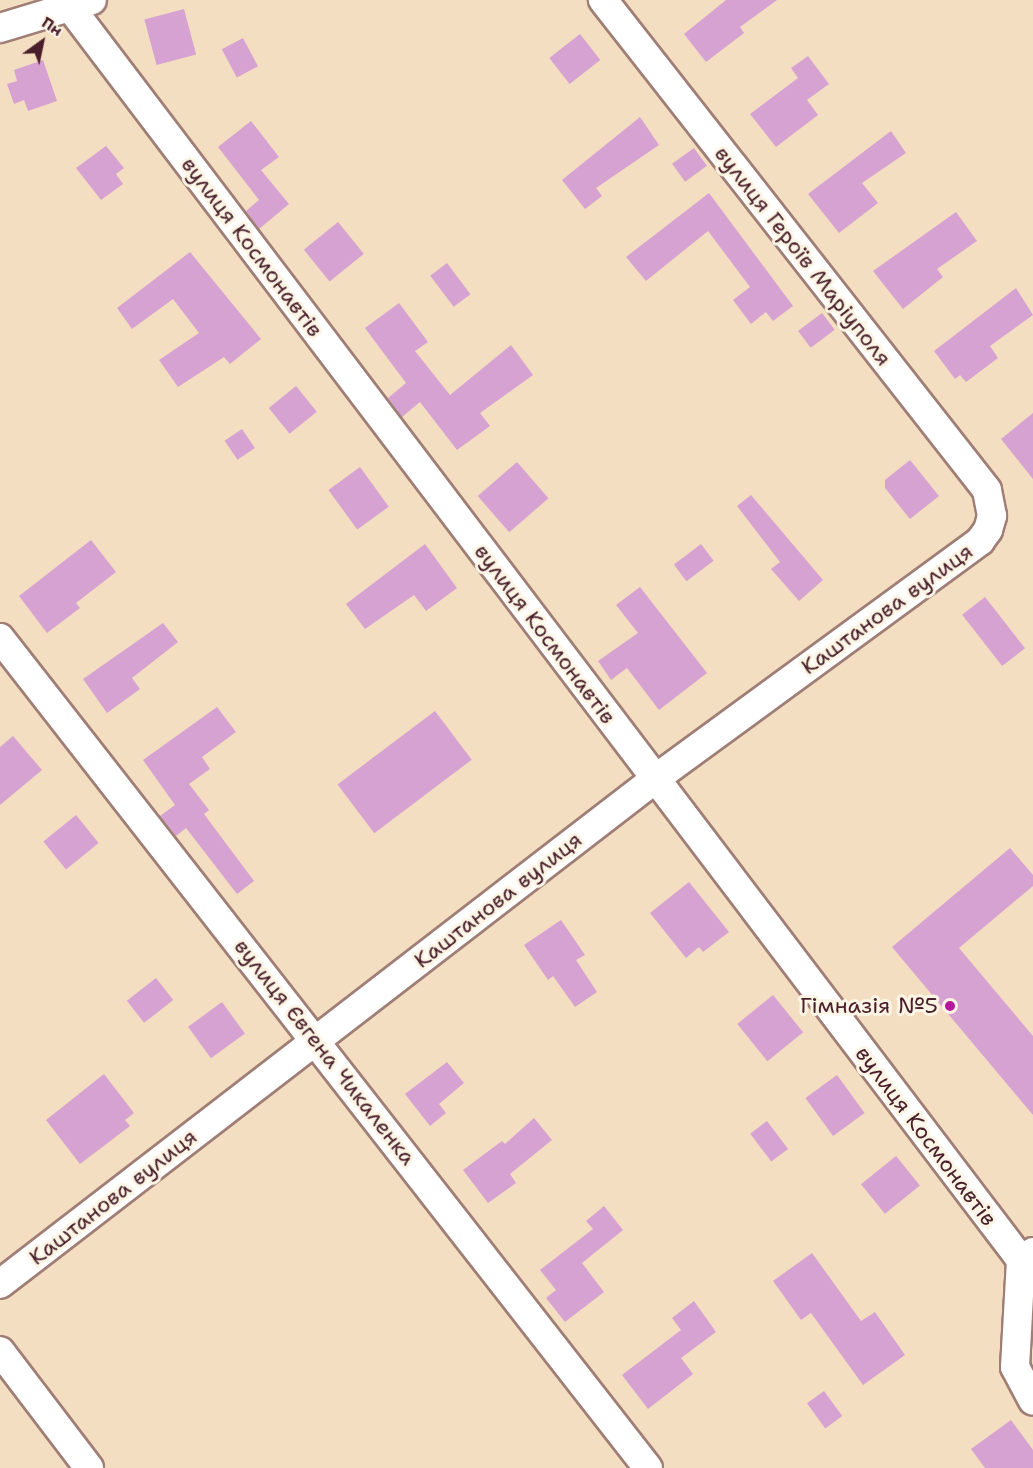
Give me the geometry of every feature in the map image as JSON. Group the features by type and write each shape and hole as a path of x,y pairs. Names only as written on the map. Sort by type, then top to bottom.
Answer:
{"street":[{"name":"вулиця Героїв Маріуполя","path":"603,0 987,490 992,516"},
{"path":"0,28 81,4"},
{"name":"вулиця Космонавтів","path":"81,4 655,779 1027,1256"},
{"name":"Каштанова вулиця","path":"0,1284 655,779 980,541 992,516"},
{"name":"вулиця Євгена Чикаленка","path":"0,638 648,1468"},
{"path":"1027,1256 1015,1367 1033,1401"},
{"path":"0,1351 89,1468"}],"building":[{"path":"726,0 777,0 740,27 744,33 706,62 684,34"},
{"path":"184,9 196,54 157,65 144,20"},
{"path":"580,34 600,60 570,84 549,58"},
{"path":"243,38 258,66 237,78 222,49"},
{"path":"808,56 829,84 807,100 818,115 776,147 750,114 798,78 791,68"},
{"path":"43,60 57,101 28,111 24,100 14,104 7,84 17,81 14,70"},
{"path":"640,117 659,145 596,188 602,196 585,209 562,180"},
{"path":"251,121 279,157 261,170 289,204 259,229 246,211 259,200 218,147"},
{"path":"891,131 906,153 862,183 878,203 839,233 808,194"},
{"path":"106,146 124,168 116,174 123,184 101,200 76,168"},
{"path":"694,148 707,166 685,182 672,164"},
{"path":"709,193 793,306 773,321 766,312 751,324 733,300 750,287 708,231 646,281 626,257"},
{"path":"956,212 977,241 937,269 943,277 903,309 873,271"},
{"path":"338,222 364,254 330,282 304,250"},
{"path":"190,252 261,339 230,364 224,357 178,387 159,360 199,333 173,299 132,329 117,308"},
{"path":"447,263 470,294 454,307 430,276"},
{"path":"1016,288 1033,315 990,346 998,358 966,382 960,375 955,379 934,351"},
{"path":"399,303 428,342 415,351 450,395 511,345 533,375 480,413 490,426 457,450 420,402 402,417 388,398 406,383 365,328"},
{"path":"822,313 835,330 811,348 798,331"},
{"path":"296,386 317,412 290,434 269,408"},
{"path":"1033,413 1033,479 1001,439"},
{"path":"242,429 255,448 237,460 225,441"},
{"path":"910,460 939,496 910,519 885,488 885,480"},
{"path":"517,462 548,498 509,532 478,496"},
{"path":"360,467 389,507 357,530 328,490"},
{"path":"751,495 823,580 799,601 771,569 780,562 737,506"},
{"path":"91,540 116,572 76,603 80,608 47,633 19,596"},
{"path":"425,544 457,588 426,611 414,595 365,629 346,604"},
{"path":"701,544 714,561 686,581 674,564"},
{"path":"640,587 707,673 659,710 627,668 611,680 598,661 638,633 616,605"},
{"path":"985,597 1025,648 1002,666 962,615"},
{"path":"163,623 178,642 132,678 140,689 107,713 83,679"},
{"path":"217,707 236,732 202,757 210,769 189,784 209,810 204,814 254,881 237,894 186,828 176,836 160,816 175,805 143,760"},
{"path":"435,711 472,760 374,833 338,784"},
{"path":"13,736 42,770 0,805 0,747"},
{"path":"76,815 99,843 66,869 43,841"},
{"name":"Гімназія №5","path":"1010,848 1033,875 1033,886 959,948 1033,1036 1033,1115 892,947"},
{"path":"689,882 729,932 703,952 699,947 686,958 650,913"},
{"path":"561,920 585,955 576,960 597,992 575,1007 553,976 548,980 524,945"},
{"path":"156,978 173,1000 144,1023 127,1001"},
{"path":"773,995 803,1032 767,1061 737,1024"},
{"path":"222,1002 245,1034 211,1058 188,1027"},
{"path":"447,1062 464,1083 439,1104 446,1113 430,1126 405,1094"},
{"path":"104,1074 134,1113 125,1120 130,1126 80,1164 46,1120"},
{"path":"837,1075 865,1113 833,1136 805,1098"},
{"path":"534,1118 552,1140 510,1174 516,1183 488,1203 463,1170 502,1141 505,1144"},
{"path":"767,1121 788,1149 771,1162 750,1134"},
{"path":"896,1156 920,1186 885,1214 861,1184"},
{"path":"604,1206 623,1230 582,1263 604,1292 565,1322 546,1298 556,1290 540,1270 593,1229 586,1221"},
{"path":"812,1253 861,1321 875,1312 905,1355 863,1385 811,1313 801,1320 773,1281"},
{"path":"694,1301 716,1332 681,1358 693,1374 648,1409 622,1375 681,1330 672,1318"},
{"path":"824,1391 842,1416 825,1428 807,1403"},
{"path":"1011,1420 1033,1450 1033,1468 985,1468 971,1449"}],"place":[{"name":"Гімназія №5","path":"950,1006"}]}
